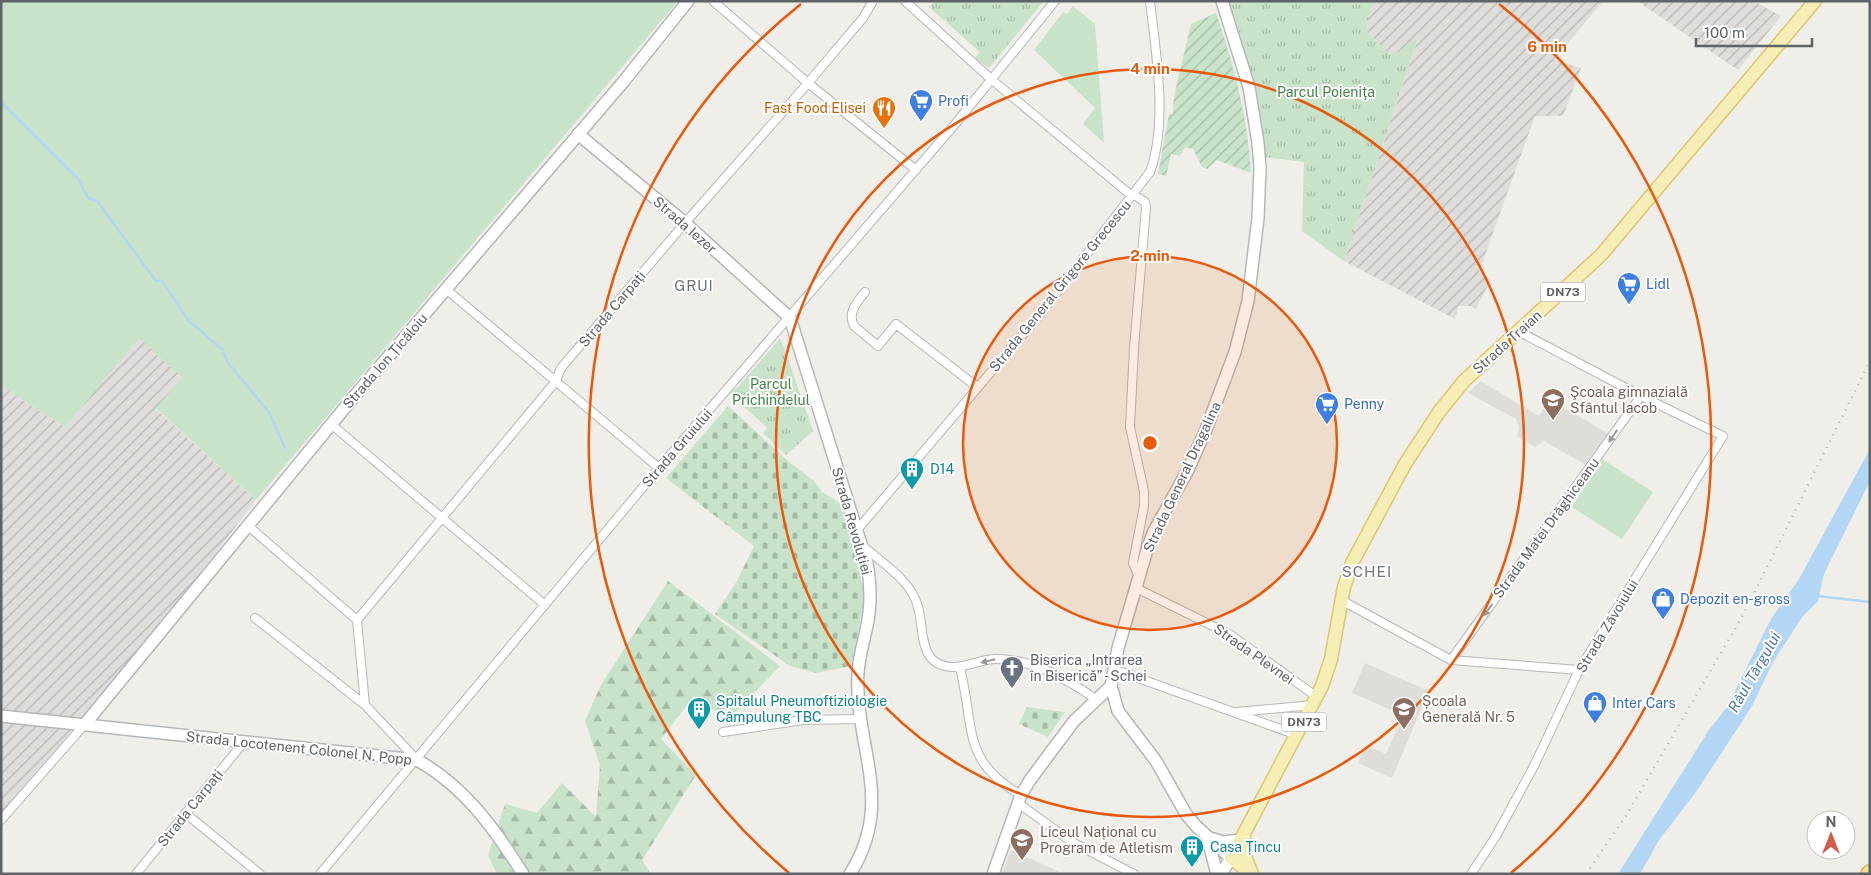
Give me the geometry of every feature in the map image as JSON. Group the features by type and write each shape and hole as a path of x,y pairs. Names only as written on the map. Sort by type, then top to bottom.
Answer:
{"main road":[{"name":"Strada Traian","path":"1341,600 1352,563 1412,453 1454,392 1601,255 1815,1"},
{"name":"DN73","path":"1231,858 1315,701 1331,659 1341,600"},
{"path":"1242,838 1251,874"},
{"path":"1231,858 1251,874"}],"street":[{"name":"Strada Ion Țicăloiu","path":"85,724 331,424 578,134 688,1"},
{"path":"713,1 808,83 916,170"},
{"name":"Strada Carpați","path":"357,620 556,381 561,368 808,83 863,18 873,1"},
{"path":"904,1 992,80 1132,195 1145,202 1130,428 1144,491 1144,506 1132,563 1137,582"},
{"name":"Strada Gruiului","path":"320,874 659,468 790,318 992,80 1055,1"},
{"name":"Strada General Grigore Grecescu","path":"856,530 1042,313 1150,172 1156,156 1160,119 1150,1"},
{"name":"Strada General Dragalina","path":"1222,1 1249,87 1258,143 1260,168 1258,218 1248,300 1235,352 1205,432 1187,472 1154,531 1137,582 1113,668 1111,686 1115,704 1121,716 1156,761 1186,814 1206,836 1231,858"},
{"name":"Strada Iezer","path":"578,134 685,223 790,318"},
{"path":"446,290 659,468"},
{"path":"864,292 854,306 852,322 854,326 878,346 896,324 977,387"},
{"name":"Strada Revoluției","path":"790,318 867,563 871,596 858,673 861,719 872,783 872,808 870,830 864,848 850,874"},
{"path":"1518,331 1641,396"},
{"name":"Strada Zăvoiului","path":"1471,874 1496,836 1534,766 1579,670 1723,436 1641,396"},
{"name":"Strada Matei Drăghiceanu","path":"1451,660 1641,396"},
{"path":"331,424 545,605"},
{"path":"247,525 357,620 365,705"},
{"path":"861,544 898,576 909,590 918,605 927,652 936,662 960,668 994,659 1019,661 1050,672 1097,700"},
{"name":"Strada Plevnei","path":"1137,582 1231,635 1315,701"},
{"path":"1341,600 1451,660 1579,670"},
{"path":"254,618 365,705 417,760"},
{"path":"960,668 975,748 982,762 998,781 1072,842 1134,874"},
{"path":"1113,668 1297,735"},
{"path":"993,874 1020,799 1074,721 1111,686"},
{"path":"1235,712 1315,701"},
{"name":"Strada Locotenent Colonel N. Popp","path":"1,716 417,760 435,770 476,808 501,839 523,874"},
{"path":"723,732 803,720 861,719"},
{"path":"1,820 85,724"},
{"name":"Strada Carpați","path":"136,874 244,742"},
{"path":"185,813 260,874"},
{"path":"1206,836 1223,842 1242,838"},
{"path":"1206,836 1219,874"},
{"name":"DN73","path":"1219,874 1231,858"}],"shaded area":[{"path":"1373,1 1603,1 1554,60 1581,68 1563,116 1535,116 1479,272 1491,279 1476,309 1470,306 1459,306 1455,319 1344,261 1418,39 1392,56 1366,31"},
{"path":"1637,1 1754,1 1781,16 1738,70"},
{"path":"139,337 182,378 156,409 256,500 170,613 1,816 1,386 65,427"},
{"name":"Şcoala gimnazială Sfântul Iacob","path":"1480,381 1539,416 1549,399 1609,434 1599,451 1595,449 1586,465 1544,441 1535,447 1517,436 1519,428 1516,419 1468,393"},
{"name":"Școala Generală Nr. 5","path":"1365,663 1429,691 1392,778 1358,763 1366,745 1386,754 1403,715 1352,693"},
{"name":"Liceul Național cu Program de Atletism","path":"1011,850 1062,873 1064,874 1002,874"}],"green space":[{"path":"1,1 678,1 256,500 156,408 182,378 139,338 65,427 1,386"},
{"path":"934,1 1044,1 989,68 975,58 980,52 929,7"},
{"name":"Parcul Poieniţa","path":"1228,1 1373,1 1366,31 1392,56 1418,38 1344,261 1302,231 1304,162 1265,157 1247,59"},
{"path":"1073,6 1095,24 1104,143 1083,124 1095,108 1034,50 1063,12 1067,14"},
{"path":"1216,13 1229,52 1239,92 1247,132 1251,173 1217,160 1207,169 1202,167 1193,149 1185,147 1180,156 1171,154 1166,176 1158,174 1169,114 1173,114 1174,96 1191,24"},
{"name":"Parcul Prichindelul","path":"780,339 813,431 786,455 763,433 767,428 730,393 737,388"},
{"path":"728,406 789,462 814,481 822,492 840,503 855,550 865,598 851,666 815,673 790,666 715,614 737,581 754,546 666,478"},
{"path":"1602,459 1653,492 1622,539 1572,507"},
{"path":"668,581 780,666 729,719 693,697 661,739 696,775 642,860 651,874 497,874 488,855 505,804 537,813 562,783 596,817 600,765 585,721 601,685"},
{"path":"1027,707 1065,712 1048,737 1019,724"}],"water":[{"name":"Râul Târgului","path":"1870,449 1870,481 1824,574 1818,601 1803,616 1773,662 1752,706 1696,792 1659,840 1640,874 1618,874 1709,730 1727,707 1771,619 1799,579"}],"waterway":[{"path":"1,102 78,179 88,198 97,201 156,281 162,281 189,321 223,350 228,363 269,412 285,448"},
{"path":"1817,596 1870,602"}],"railway":[{"path":"1586,874 1627,814 1742,617 1870,361"}],"place":[{"name":"Profi","path":"921,122"},
{"name":"Fast Food Elisei","path":"884,129"},
{"name":"Lidl","path":"1629,305"},
{"name":"Şcoala gimnazială Sfântul Iacob","path":"1553,421"},
{"name":"Penny","path":"1327,425"},
{"name":"D14","path":"912,490"},
{"name":"Depozit en-gross","path":"1663,620"},
{"name":"Biserica „Intrarea în Biserică” - Schei","path":"1012,689"},
{"name":"Inter Cars","path":"1595,724"},
{"name":"Spitalul Pneumoftiziologie Câmpulung TBC","path":"699,730"},
{"name":"Școala Generală Nr. 5","path":"1404,730"},
{"name":"Liceul Național cu Program de Atletism","path":"1022,861"},
{"name":"Casa Țincu","path":"1192,868"}],"district":[{"name":"GRUI","path":"694,285"},
{"name":"SCHEI","path":"1367,571"}]}
